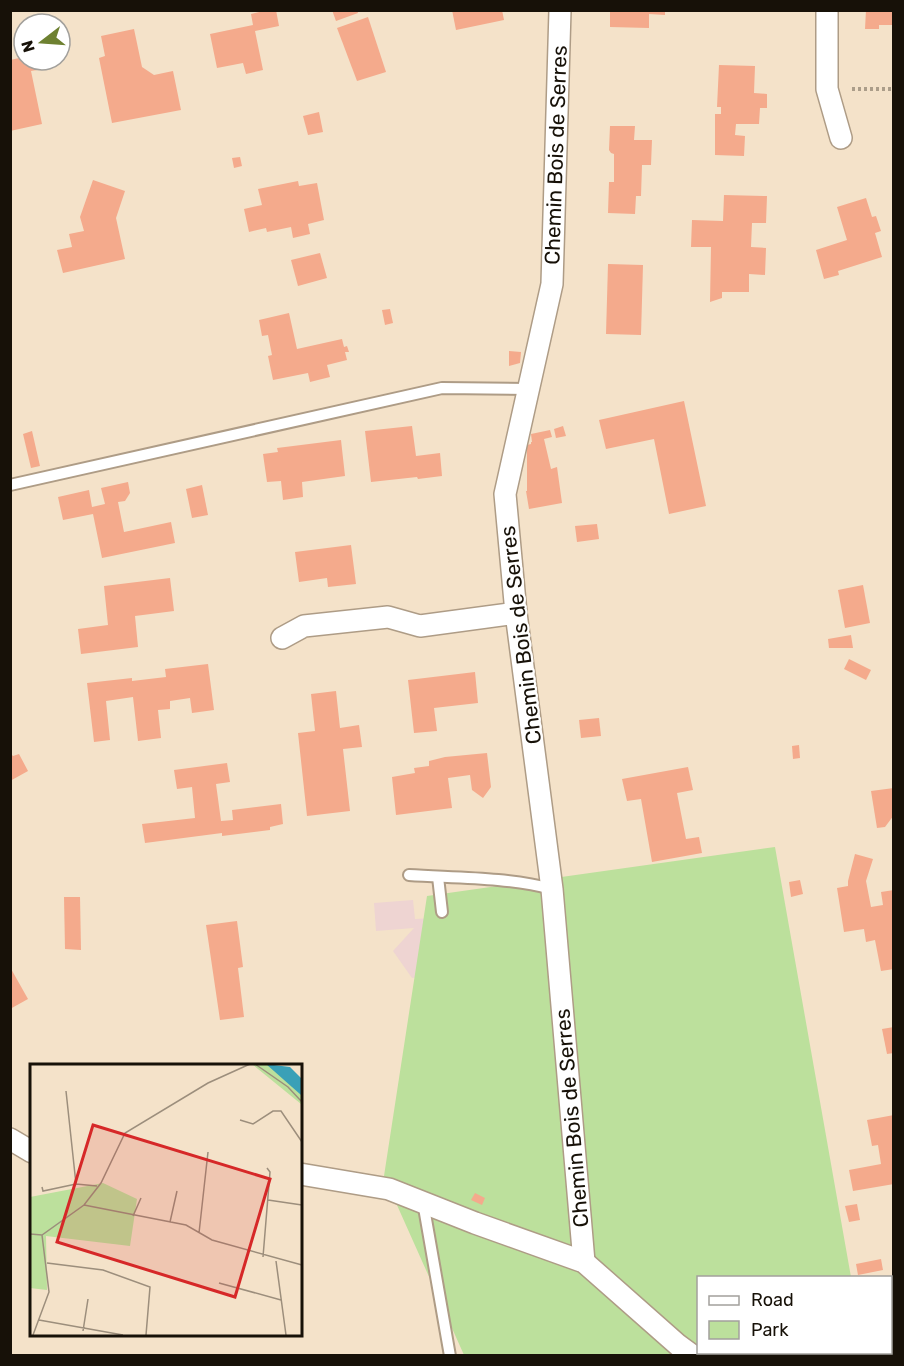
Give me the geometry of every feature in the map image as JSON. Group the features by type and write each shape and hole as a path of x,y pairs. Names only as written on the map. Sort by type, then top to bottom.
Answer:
{"street":[{"name":"Chemin Bois de Serres","path":"560,10 552,284 505,494 516,613 552,890 584,1262"},
{"path":"827,10 827,89 840,138"},
{"path":"282,638 304,626 388,617 420,626 516,613"},
{"path":"10,1139 30,1151"},
{"path":"302,1174 389,1189 584,1262 693,1356"}],"lane":[{"path":"10,485 442,388 529,389"},
{"path":"409,875 503,881 552,890"},
{"path":"438,877 442,912"},
{"path":"423,1202 450,1356"}],"path":[{"path":"827,89 894,89"}],"shaded area":[{"path":"413,900 415,919 454,917 461,973 412,978 393,951 414,928 376,931 374,903"}],"green space":[{"path":"775,847 851,1276 697,1276 697,1354 865,1355 464,1355 384,1176 427,896"}],"building":[{"path":"276,10 279,26 255,31 263,70 246,74 243,63 217,68 210,34 253,25 251,14"},
{"path":"332,10 357,10 358,13 336,21"},
{"path":"452,10 502,10 504,20 456,30"},
{"path":"610,10 665,10 665,15 649,14 649,28 610,27"},
{"path":"866,10 894,10 894,25 879,25 879,29 865,29"},
{"path":"368,17 386,72 357,81 337,28"},
{"path":"134,29 142,67 154,75 173,71 181,110 112,123 99,58 105,56 101,36"},
{"path":"10,60 12,60 12,72 31,72 42,124 10,131"},
{"path":"719,65 755,66 754,93 767,94 767,108 760,108 759,124 736,124 735,135 745,136 744,156 715,155 715,114 721,114 721,107 717,107"},
{"path":"319,112 323,132 308,135 303,116"},
{"path":"610,126 635,126 634,140 652,140 651,165 642,165 641,196 636,196 635,214 608,213 609,182 614,182 614,154 609,150"},
{"path":"240,157 242,166 234,168 232,158"},
{"path":"93,180 125,191 116,218 125,259 63,273 57,250 72,247 69,234 84,231 80,217"},
{"path":"298,181 299,186 317,183 324,220 308,224 310,234 293,238 291,227 267,232 266,228 249,232 244,209 262,205 258,189"},
{"path":"724,195 767,196 766,223 752,223 751,247 766,248 765,275 749,274 749,292 722,292 722,298 710,302 711,247 691,247 692,220 723,221"},
{"path":"866,198 872,217 876,216 881,231 875,233 882,257 838,271 839,275 824,279 816,250 847,240 837,207"},
{"path":"320,253 327,278 298,286 291,260"},
{"path":"608,264 643,265 641,335 606,334"},
{"path":"390,309 393,323 385,325 382,310"},
{"path":"289,313 297,349 342,339 344,347 347,346 349,352 345,352 347,360 327,365 330,377 310,382 308,373 273,380 268,356 272,355 268,335 262,336 259,320"},
{"path":"509,351 521,352 520,363 509,366"},
{"path":"684,401 706,506 669,514 654,439 606,449 599,420"},
{"path":"412,426 416,456 440,453 442,476 371,482 365,431"},
{"path":"563,426 566,436 556,438 554,429"},
{"path":"550,430 552,437 544,439 551,469 557,467 562,503 529,509 526,491 527,445 532,442 531,434"},
{"path":"32,431 40,466 31,468 23,434"},
{"path":"341,440 345,476 302,482 303,497 283,500 281,481 267,482 263,454 278,452 277,448"},
{"path":"128,482 130,493 125,501 118,502 124,532 171,522 175,543 102,558 93,514 63,520 58,497 89,490 92,507 105,504 101,488"},
{"path":"202,485 208,515 192,518 186,489"},
{"path":"597,524 599,539 577,542 575,526"},
{"path":"351,545 356,584 328,587 327,578 299,582 295,552"},
{"path":"170,578 174,611 135,616 138,647 81,654 78,629 108,625 104,586"},
{"path":"863,585 870,623 845,628 838,590"},
{"path":"851,635 853,648 829,648 828,639"},
{"path":"849,659 871,670 866,680 844,669"},
{"path":"208,664 214,710 192,713 190,698 170,701 170,709 158,710 161,738 138,741 133,697 106,701 110,740 94,742 87,683 166,677 165,669"},
{"path":"475,672 478,703 434,708 437,731 414,733 408,680"},
{"path":"336,691 340,728 359,725 362,747 343,749 350,811 307,816 298,733 315,731 311,694"},
{"path":"599,718 601,736 581,738 579,720"},
{"path":"799,745 800,758 793,759 792,746"},
{"path":"10,753 13,756 19,754 28,771 10,781"},
{"path":"487,753 491,787 483,798 472,790 470,775 448,778 452,808 396,815 392,777 415,773 414,768 429,766 429,761"},
{"path":"227,763 230,782 216,784 221,821 233,820 232,810 281,804 283,824 270,827 270,830 222,836 222,833 145,843 142,824 195,818 192,787 177,789 174,770"},
{"path":"688,767 693,790 677,793 686,839 699,837 702,853 652,862 641,799 627,801 622,779"},
{"path":"894,788 894,815 885,827 877,828 871,791"},
{"path":"855,854 873,859 866,881 871,907 883,905 881,892 894,890 894,969 881,971 875,940 866,942 864,929 844,932 837,888 848,886"},
{"path":"800,880 803,894 791,897 789,882"},
{"path":"64,897 80,897 81,950 65,949"},
{"path":"237,921 243,967 238,968 244,1017 220,1020 206,925"},
{"path":"10,967 28,999 10,1009"},
{"path":"894,1027 894,1053 887,1054 882,1029"},
{"path":"894,1115 894,1184 853,1191 849,1170 881,1164 878,1145 872,1146 867,1120"},
{"path":"475,1193 485,1198 482,1205 471,1200"},
{"path":"857,1204 860,1220 849,1222 845,1206"},
{"path":"881,1259 883,1270 858,1275 856,1264"}]}
